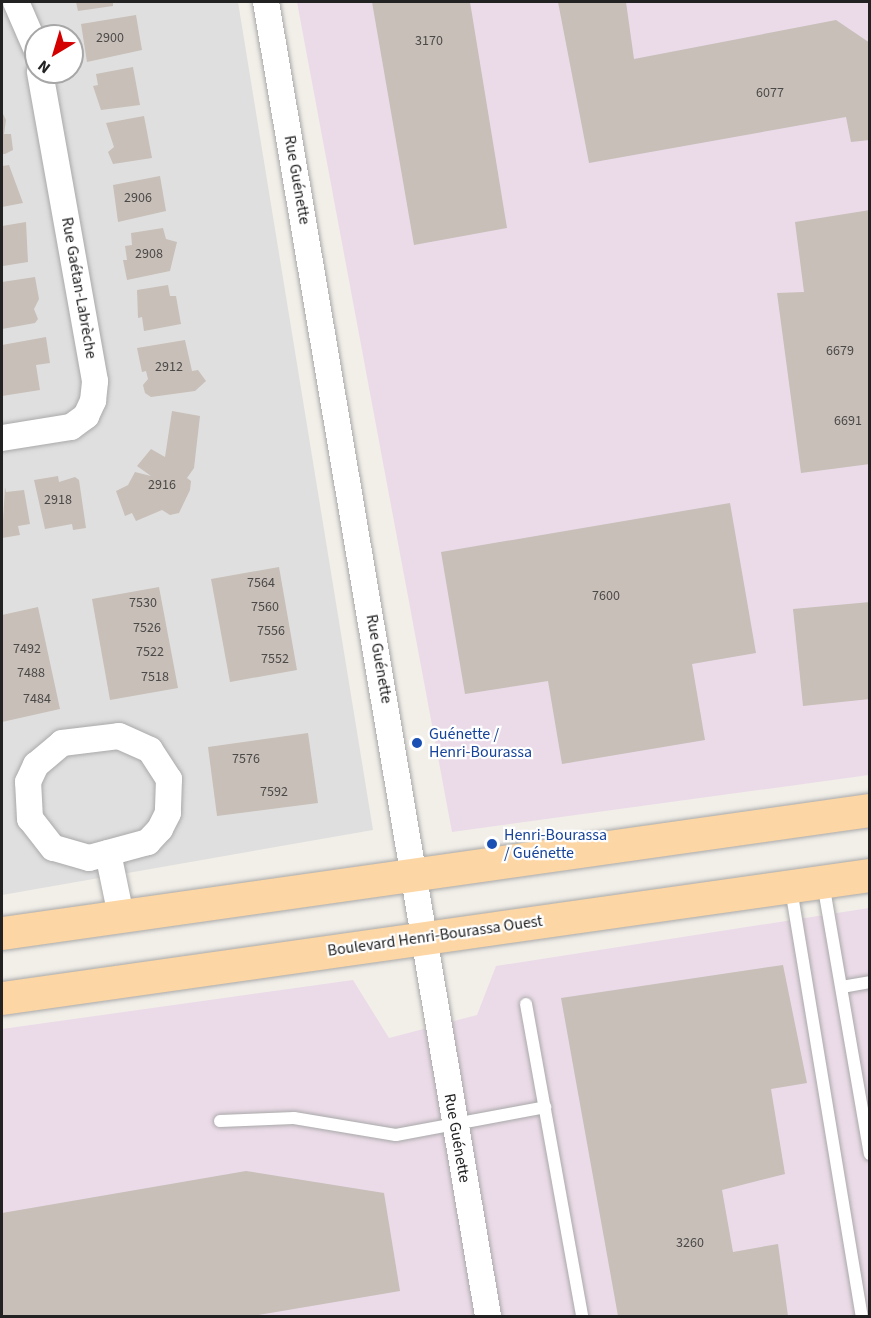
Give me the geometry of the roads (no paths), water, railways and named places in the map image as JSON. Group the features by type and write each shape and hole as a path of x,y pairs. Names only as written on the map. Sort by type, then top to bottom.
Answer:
{"main road":[{"path":"2,933 870,810"},
{"name":"Boulevard Henri-Bourassa Ouest","path":"2,998 870,875"}],"street":[{"path":"16,2 26,24"},
{"name":"Rue Guénette","path":"266,2 416,875 455,1126 488,1317"},
{"name":"Rue Gaétan-Labrèche","path":"2,438 71,427 86,416 93,401 95,381 42,84"},
{"path":"119,736 135,741 150,750 169,779 168,813 160,829 148,842 108,853 89,858 70,855 53,848 30,819 28,782 36,765 62,743 119,736"},
{"path":"108,853 121,916"}],"lane":[{"path":"823,881 870,1154"},
{"path":"790,886 862,1317"},
{"path":"842,987 870,982"},
{"path":"526,1004 582,1317"},
{"path":"220,1121 294,1118 396,1135 455,1126 545,1107"}],"place":[{"name":"Guénette / Henri-Bourassa","path":"417,743"},
{"name":"Henri-Bourassa / Guénette","path":"492,844"}]}
